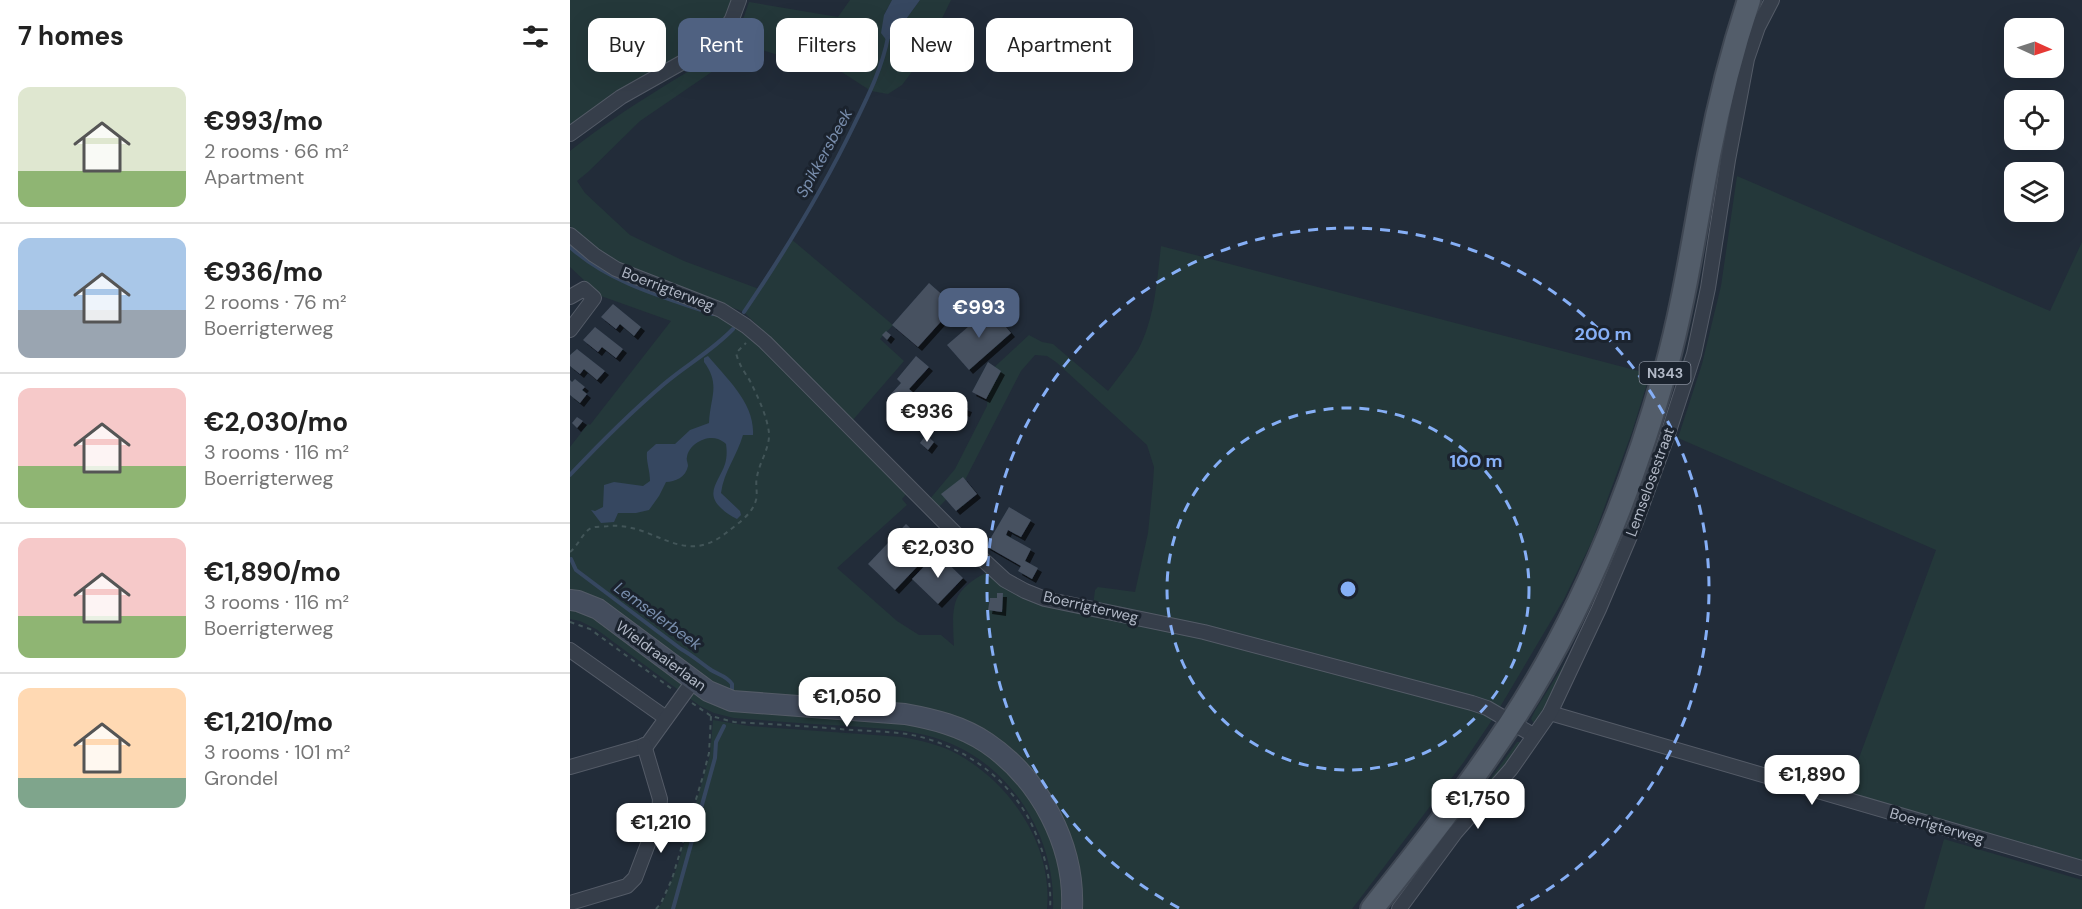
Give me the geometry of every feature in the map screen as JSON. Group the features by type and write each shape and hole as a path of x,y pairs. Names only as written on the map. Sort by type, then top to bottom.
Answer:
{"main road":[{"name":"N343","path":"1372,909 1462,793 1511,722 1579,601 1619,511 1636,466 1666,370 1722,91 1749,0"}],"street":[{"path":"570,134 621,97 706,48 723,33 732,19 739,0"},
{"name":"Lemselosestraat","path":"1400,909 1455,833 1510,769 1551,713 1636,522 1694,354 1708,288 1741,86 1758,27 1772,0"},
{"name":"Boerrigterweg","path":"570,235 594,255 616,268 707,303 735,318 756,334 967,545 1005,580 1024,591 1046,598 1204,632 1472,703 1487,708 1533,735"},
{"path":"570,297 584,289 594,298 570,330"},
{"name":"Wieldraaierlaan","path":"570,600 598,609 688,688 708,691 732,701 905,714 954,726 988,743 1039,795 1054,821 1069,868 1072,909"},
{"path":"570,650 666,718"},
{"path":"570,767 647,745 688,688"},
{"name":"Boerrigterweg","path":"1551,713 2082,868"},
{"path":"570,903 627,886 635,878 659,815 660,799 644,745"}],"path":[{"path":"570,552 592,528 614,526 639,530 674,544 694,548 714,542 749,513 756,500 757,475 769,436 765,417 750,381 738,363 736,353 756,334"},
{"name":"Wieldraaierlaan","path":"570,622 590,629 688,688 711,716 734,722 908,734 944,743 971,757 994,775 1026,812 1048,870 1050,909"},
{"path":"656,909 672,879 703,776 709,753 711,716"}],"green space":[{"path":"570,0 735,0 726,18 678,18 678,59 666,67 666,18 588,18 588,72 658,72 570,130"},
{"path":"850,0 892,0 884,15 887,41 890,38 890,72 912,72 902,85 888,94 871,91 842,72 878,72 878,18 776,18 776,54 764,51 764,18 744,18 749,2 838,17"},
{"path":"920,0 951,0 942,18 907,18"},
{"path":"687,72 712,72 640,121 577,181 585,193 630,235 684,261 759,289 790,238 893,325 880,339 904,361 852,421 744,312 617,265 570,226 570,151 624,112"},
{"path":"1737,176 2050,311 2082,242 2082,860 1846,793 1936,550 1678,438 1702,364 1721,286"},
{"path":"570,239 733,320 909,491 902,499 907,505 837,568 897,621 919,635 941,635 954,646 953,620 956,601 967,585 989,571 1000,580 1492,716 1492,720 1463,763 1352,909 1077,909 1064,830 971,727 726,692 570,591 570,447 588,424 590,425 671,321 601,296 570,267"},
{"path":"1161,246 1650,374 1632,432 1592,541 1564,599 1500,707 1373,672 1093,606 1095,590 1098,587 1135,592 1148,533 1154,467 1147,445 1047,356 1035,355 1021,371 965,480 938,508 929,500 955,469 987,406 989,372 1029,335 1042,342 1053,344 1108,391 1135,355 1144,338 1154,299"},
{"path":"570,607 592,613 706,696 896,717 968,738 1019,778 1057,845 1066,909 1053,909 1052,880 1035,824 1020,800 1001,778 979,759 953,745 916,733 734,718 714,713 700,706 596,629 570,619"},
{"path":"1578,642 1554,697 1536,723 1533,722 1531,719 1536,709"},
{"path":"713,720 749,726 902,737 939,746 959,755 996,783 1012,800 1025,820 1036,840 1043,863 1047,886 1047,909 658,909 677,867 710,755"},
{"path":"1517,742 1523,744 1459,823"},
{"path":"1944,839 2082,880 2082,909 1924,909"}],"water":[{"path":"892,0 920,0 907,18 890,18 890,38 887,41 881,33 884,15"},
{"path":"708,356 738,392 752,423 753,435 743,435 721,493 740,511 741,515 737,519 723,510 716,502 713,492 726,462 726,444 719,439 708,438 691,448 687,457 688,466 683,476 666,482 649,510 618,513 614,522 601,523 591,510 595,511 603,507 604,485 614,482 643,486 650,481 647,452 656,444 675,444 690,430 709,423 713,385 704,362 704,358"}],"building":[{"path":"929,283 955,306 918,347 892,325"},
{"path":"613,304 641,327 634,336 620,324 616,329 601,317"},
{"path":"990,308 1011,333 969,370 947,345"},
{"path":"595,327 623,349 616,358 602,347 598,352 583,340"},
{"path":"886,331 891,335 887,340 882,335"},
{"path":"577,349 605,371 597,380 584,369 580,374 570,366 570,355"},
{"path":"916,356 929,367 909,389 929,406 916,421 893,401 895,399 890,395 901,383 897,379"},
{"path":"988,362 1001,371 986,399 972,392"},
{"path":"575,379 585,387 582,390 587,394 580,403 570,395 570,380 572,382"},
{"path":"959,405 968,408 966,413 958,410"},
{"path":"577,417 583,421 577,428 572,423"},
{"path":"926,435 934,442 928,450 920,443"},
{"path":"963,477 977,494 956,511 941,494"},
{"path":"1009,507 1031,520 1021,537 1008,530 1006,535 1031,549 1025,561 1038,568 1032,579 1018,571 1021,566 986,546"},
{"path":"906,524 933,550 895,590 868,564"},
{"path":"937,553 963,578 938,604 912,579"},
{"path":"997,593 1003,593 1002,612 988,610 990,598 997,598"}],"waterway":[{"name":"Spikkersbeek","path":"744,312 829,175 874,83 888,37"},
{"path":"570,247 586,260 620,280 713,314"},
{"name":"Spikkersbeek","path":"570,475 651,395 733,329"},
{"name":"Lemselerbeek","path":"571,559 576,570 681,649 728,679 732,684 732,690"},
{"name":"Lemselerbeek","path":"673,909 715,758 716,742 724,726"}]}
